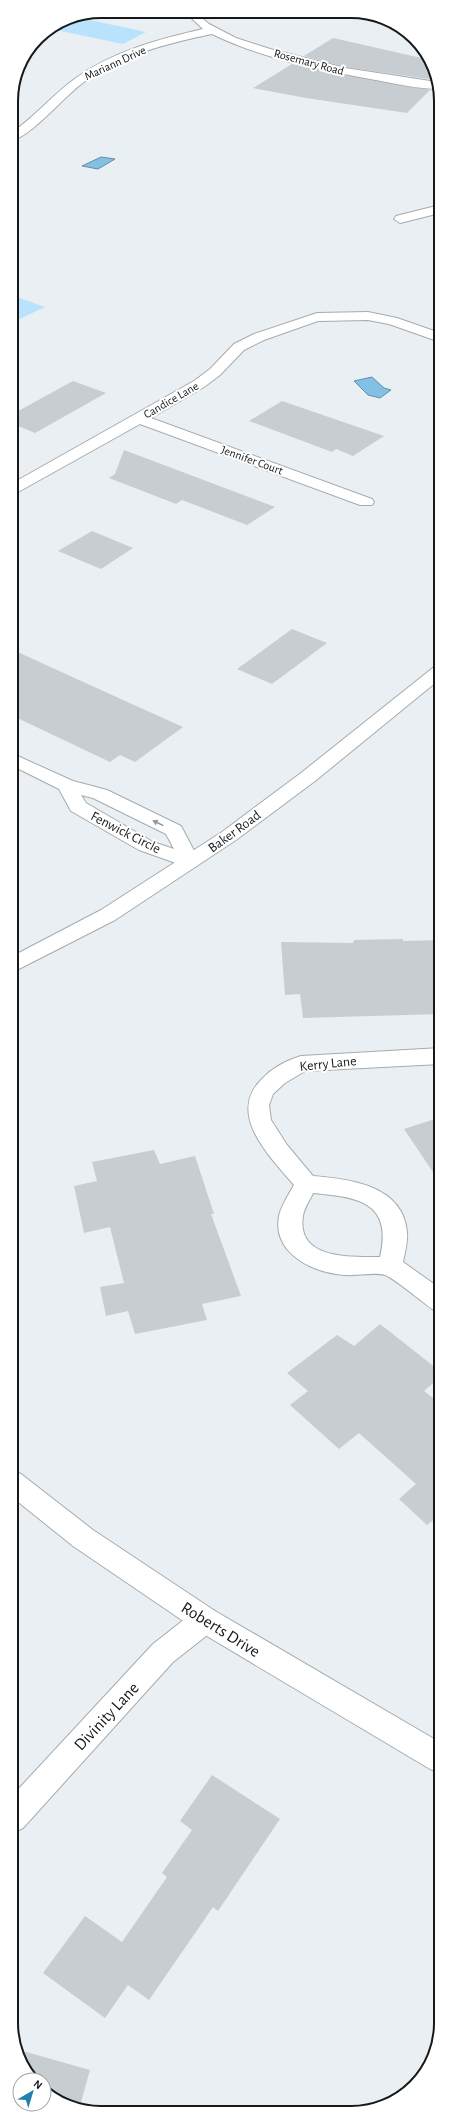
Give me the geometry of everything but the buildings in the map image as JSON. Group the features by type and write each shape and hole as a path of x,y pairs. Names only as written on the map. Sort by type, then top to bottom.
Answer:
{"street":[{"name":"Rosemary Road","path":"196,18 214,30 256,48 327,68 374,78 432,85"},
{"name":"Mariann Drive","path":"18,133 44,113 80,80 102,67 128,55 158,44 214,30"},
{"path":"400,219 434,210"},
{"path":"326,302 330,316"},
{"name":"Candice Lane","path":"18,487 199,384 216,372 239,347 259,336 317,317 330,316 368,316 392,321 434,336"},
{"name":"Jennifer Court","path":"138,418 366,502"},
{"name":"Baker Road","path":"18,962 108,915 229,836 302,781 434,676"},
{"name":"Fenwick Circle","path":"18,761 66,785 100,794 174,830 190,862"},
{"name":"Fenwick Circle","path":"66,785 78,807 146,846 190,862"},
{"name":"Kerry Lane","path":"306,1184 268,1138 258,1118 258,1103 266,1086 280,1072 301,1064 434,1056"},
{"path":"390,1266 395,1230 391,1216 381,1203 368,1194 350,1188 306,1184 291,1215 291,1233 301,1250 319,1260 344,1266 390,1266 434,1297"},
{"name":"Roberts Drive","path":"18,1487 83,1538 205,1620 434,1755"},
{"name":"Divinity Lane","path":"18,1811 164,1653 205,1620"}],"shaded area":[{"path":"88,19 146,32 123,44 58,30 69,24"},
{"path":"101,157 115,159 98,169 82,166"},
{"path":"18,297 45,307 18,320"},
{"path":"372,377 384,388 391,390 380,398 368,395 354,381"}]}
